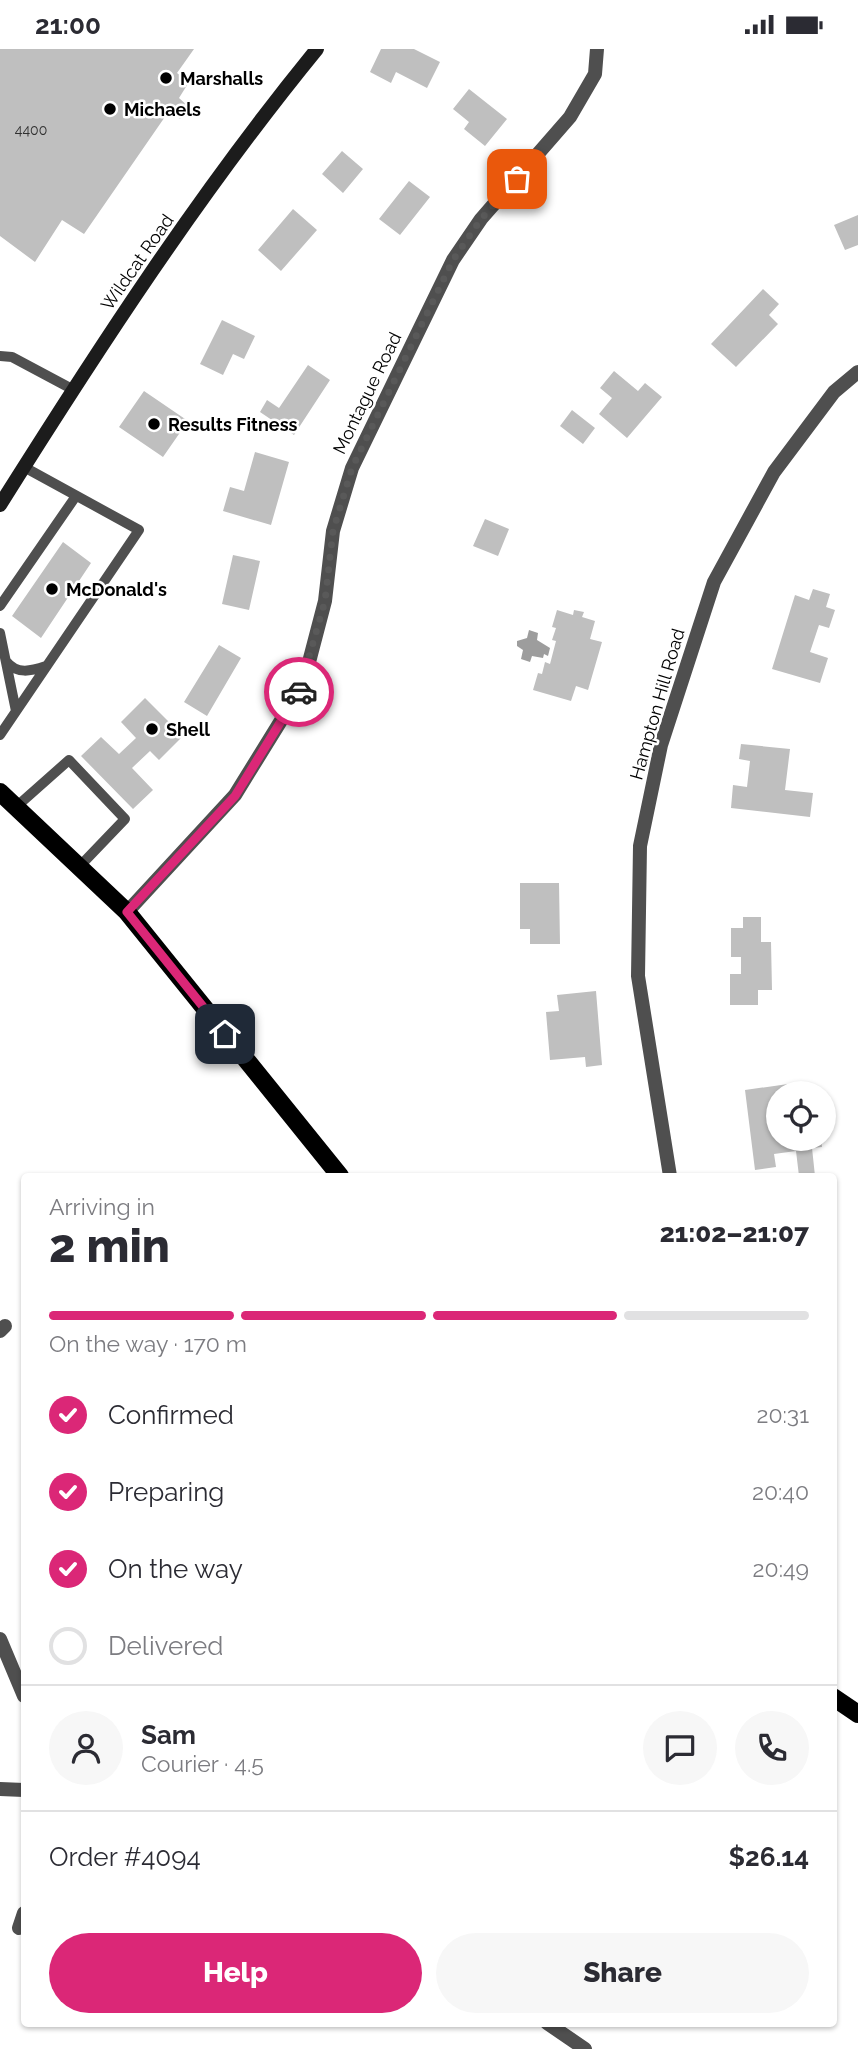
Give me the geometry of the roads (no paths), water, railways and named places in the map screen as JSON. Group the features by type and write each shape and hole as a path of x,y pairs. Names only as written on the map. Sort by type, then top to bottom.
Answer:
{"main road":[{"name":"Wildcat Road","path":"0,505 72,389 212,188 317,49"},
{"path":"0,792 127,912 338,1173"},
{"path":"837,1700 858,1714"}],"street":[{"name":"Montague Road","path":"127,912 235,796 303,685 325,601 333,531 352,468 453,260 481,219 570,117 595,74 597,49"},
{"name":"Hampton Hill Road","path":"670,1173 638,976 640,846 662,745 714,582 774,472 834,392 858,372"},
{"path":"0,1639 21,1689"},
{"path":"0,1789 21,1790"},
{"path":"19,1928 21,1922"},
{"path":"553,2027 585,2049"}],"lane":[{"path":"0,356 12,357 72,389"},
{"path":"0,735 139,530 24,467"},
{"path":"0,606 76,496"},
{"path":"0,633 16,711"},
{"path":"6,660 12,668 21,671 47,666"},
{"path":"16,807 69,760 125,818 79,867"}],"place":[{"name":"Marshalls","path":"166,78"},
{"name":"Michaels","path":"110,109"},
{"name":"Results Fitness","path":"154,424"},
{"name":"McDonald's","path":"52,589"},
{"name":"Shell","path":"152,729"}]}
